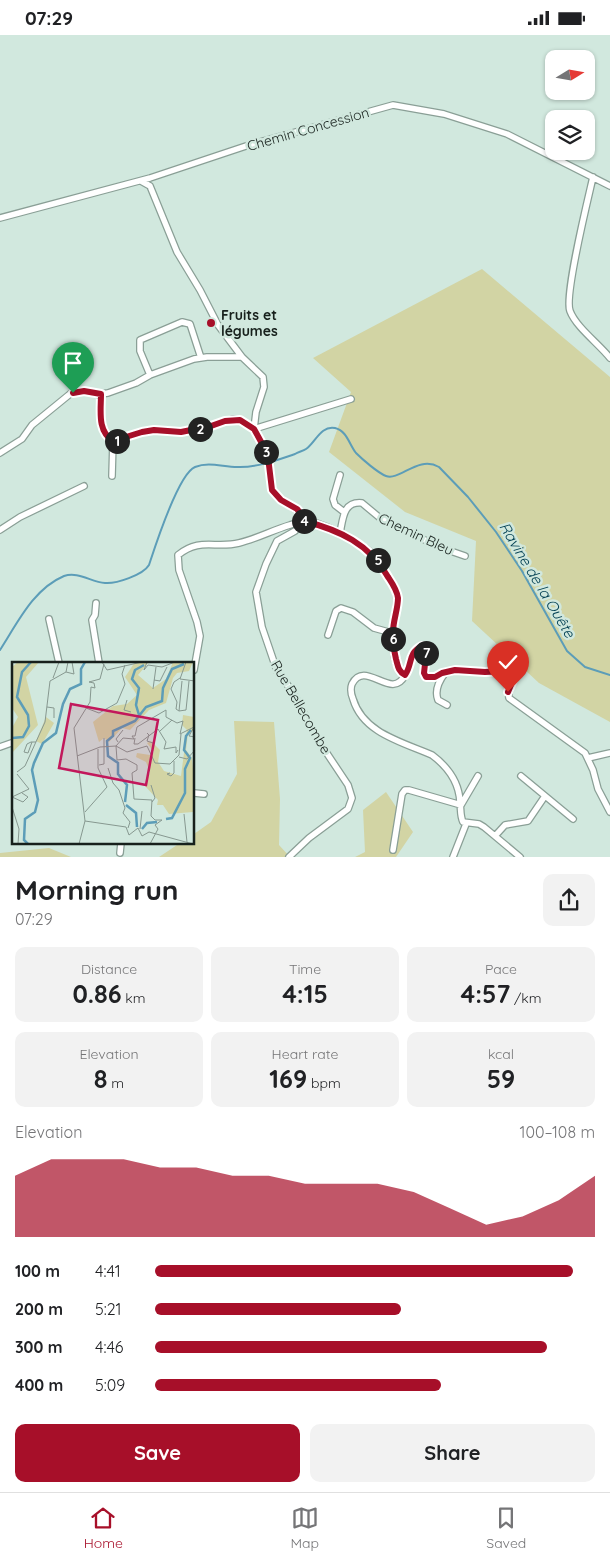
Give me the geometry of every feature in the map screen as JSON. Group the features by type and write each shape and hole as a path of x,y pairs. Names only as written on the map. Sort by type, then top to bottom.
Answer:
{"street":[{"name":"Chemin Concession","path":"0,218 141,181 249,145 392,105 444,114 507,135 610,185"},
{"path":"593,177 575,262 569,310 577,323 610,358"},
{"path":"141,181 150,186 177,252 218,325 242,357 259,372 264,383 256,412 254,429"},
{"path":"150,375 140,351 140,340 182,322 190,325 201,358"},
{"path":"0,453 22,439 32,425 52,410 67,395 84,391 101,394 136,383 150,375 201,358 242,357"},
{"path":"101,394 103,429 107,437 113,441"},
{"path":"254,429 351,399"},
{"path":"113,441 142,432 154,430 181,432 233,419 248,424 254,429 268,457 272,490 276,496 297,509 304,521"},
{"path":"112,476 113,441"},
{"path":"340,475 333,499 335,505 344,512 340,533"},
{"path":"0,530 20,517 84,486"},
{"name":"Chemin Bleu","path":"344,512 353,503 362,503 380,519 439,547 466,556"},
{"path":"195,664 200,636 194,613 178,570 178,555 188,547 239,543 304,521 340,533 370,551 383,568 396,590 398,598 392,633 399,670 405,675"},
{"name":"Rue Bellecombe","path":"289,857 308,838 348,809 352,798 348,785 320,743 292,691 277,671 262,627 257,599 257,585 274,547 282,538 300,528 304,521"},
{"path":"96,603 95,615 92,620 99,662"},
{"path":"328,635 336,611 341,608 356,614 374,628 392,633"},
{"path":"49,619 59,662"},
{"path":"520,857 479,824 466,824 462,820 457,783 440,761 432,755 374,728 361,717 351,695 352,685 360,677 370,676 390,685 402,681 414,651 422,646 426,647 423,668 426,677 435,677 449,671 510,671 514,673 508,692 509,698 512,702 581,749 588,758 598,789 610,812"},
{"path":"447,705 438,700 436,693 442,677 449,671"},
{"path":"0,747 12,743"},
{"path":"588,758 610,753"},
{"path":"461,805 478,776"},
{"path":"521,776 573,819"},
{"path":"392,850 402,794 405,790 461,805"},
{"path":"195,793 204,794"},
{"path":"495,836 505,825 528,821 545,796"},
{"path":"453,857 466,824"},
{"path":"120,853 121,844"}],"green space":[{"path":"482,269 610,377 610,722 539,683 472,621 476,541 405,512 329,452 351,392 313,358"},
{"path":"234,721 274,722 280,799 279,845 290,857 159,857 178,844 195,844 195,833 211,822 237,774"},
{"path":"386,792 413,832 396,857 355,857 365,852 363,810"},
{"path":"49,848 71,857 0,857 0,853"}],"waterway":[{"name":"Ravine de la Ouête","path":"0,650 27,608 43,589 53,582 64,576 74,575 110,583 129,578 146,569 181,483 188,472 195,467 201,465 247,467 268,463 305,450 326,429 335,428 342,432 356,453 386,476 391,477 424,464 439,467 468,497 496,532 522,571 567,651 585,667 610,675"}],"place":[{"name":"Fruits et légumes","path":"211,323"}],"route":[{"path":"73,393 88,391 101,394 101,419 104,433 113,441 119,441 142,432 154,430 181,432 233,419 248,424 254,429 265,449 268,457 272,490 276,496 297,509 304,521 340,533 370,551 383,568 396,590 398,598 392,633 399,670 405,675 407,673 414,651 422,646 426,647 423,668 426,677 429,679 455,670 510,671 514,673 514,677 508,692"}]}
